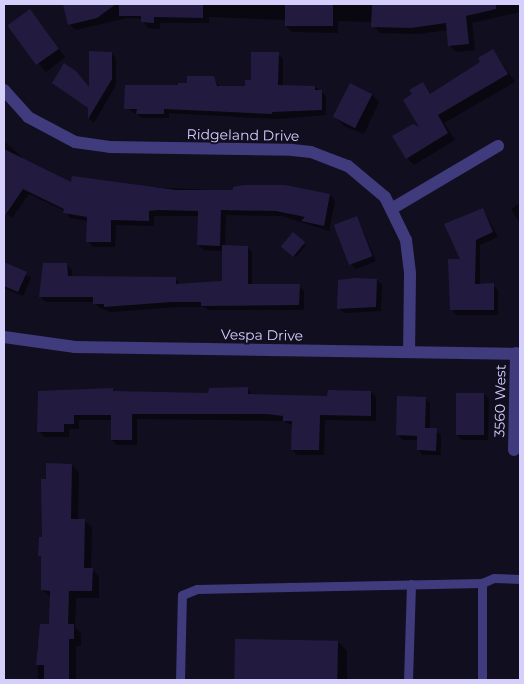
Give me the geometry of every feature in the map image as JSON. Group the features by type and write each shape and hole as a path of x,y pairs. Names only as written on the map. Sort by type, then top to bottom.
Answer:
{"street":[{"name":"Ridgeland Drive","path":"4,90 18,107 42,127 75,142 93,146 292,150 330,158 363,175 393,208 406,240 409,259 409,352"},
{"path":"393,208 498,146"},
{"name":"Vespa Drive","path":"4,337 75,347 518,354"},
{"name":"3560 West","path":"514,450 518,354"}],"lane":[{"path":"180,680 182,595 198,589 482,583 494,578 520,579"},
{"path":"482,583 482,680"},
{"path":"408,680 411,584"}],"building":[{"path":"63,4 116,4 97,18 68,25"},
{"path":"119,4 203,4 203,18 154,17 154,23 141,22 141,16 119,16"},
{"path":"285,4 333,4 333,26 285,26"},
{"path":"372,4 496,4 496,9 466,16 469,44 448,46 446,23 411,28 371,27"},
{"path":"30,9 59,49 36,65 7,25"},
{"path":"493,49 508,74 438,115 448,133 406,159 392,136 413,124 419,127 403,100 412,94 409,90 423,82 430,94 480,62 478,58"},
{"path":"89,51 112,52 112,79 88,119 88,108 52,83 64,63 76,71 89,87"},
{"path":"251,52 279,52 278,85 315,86 315,90 322,90 322,110 272,112 272,114 164,109 164,114 136,114 137,109 124,109 125,85 178,85 178,83 187,83 187,76 214,76 217,86 245,86 245,80 251,80"},
{"path":"350,83 372,94 355,128 333,117"},
{"path":"4,149 71,182 72,176 176,190 233,190 233,187 244,185 285,185 330,194 324,226 301,221 305,217 276,211 221,210 220,246 197,245 198,211 158,210 149,211 149,221 111,220 111,242 86,242 87,217 63,213 64,209 23,189 4,217"},
{"path":"483,208 493,232 476,240 475,284 494,283 494,310 450,310 448,259 460,259 444,224"},
{"path":"357,216 372,256 349,265 334,225"},
{"path":"293,232 305,242 293,257 281,247"},
{"path":"222,245 248,246 248,284 300,284 299,305 201,306 201,302 172,302 104,307 104,304 93,304 93,297 39,297 43,263 67,263 68,276 176,277 176,284 222,281"},
{"path":"4,262 27,272 18,292 4,286"},
{"path":"355,278 377,279 376,307 337,309 338,280"},
{"path":"248,387 248,394 327,396 328,390 371,391 371,416 320,415 319,450 291,450 292,421 283,421 283,416 267,414 132,414 132,440 111,440 111,415 74,415 74,424 64,424 64,432 37,432 38,391 113,388 113,391 208,393 209,388"},
{"path":"456,393 484,393 484,435 456,435"},
{"path":"397,396 426,397 425,428 437,428 436,451 417,450 417,436 396,435"},
{"path":"46,463 72,464 71,519 85,519 84,568 93,568 92,591 69,591 68,624 74,624 74,639 69,639 69,680 44,680 44,665 36,665 40,624 49,624 50,591 41,590 41,556 38,556 39,537 42,537 41,479 46,479"},
{"path":"235,639 338,641 337,680 234,680"}]}
